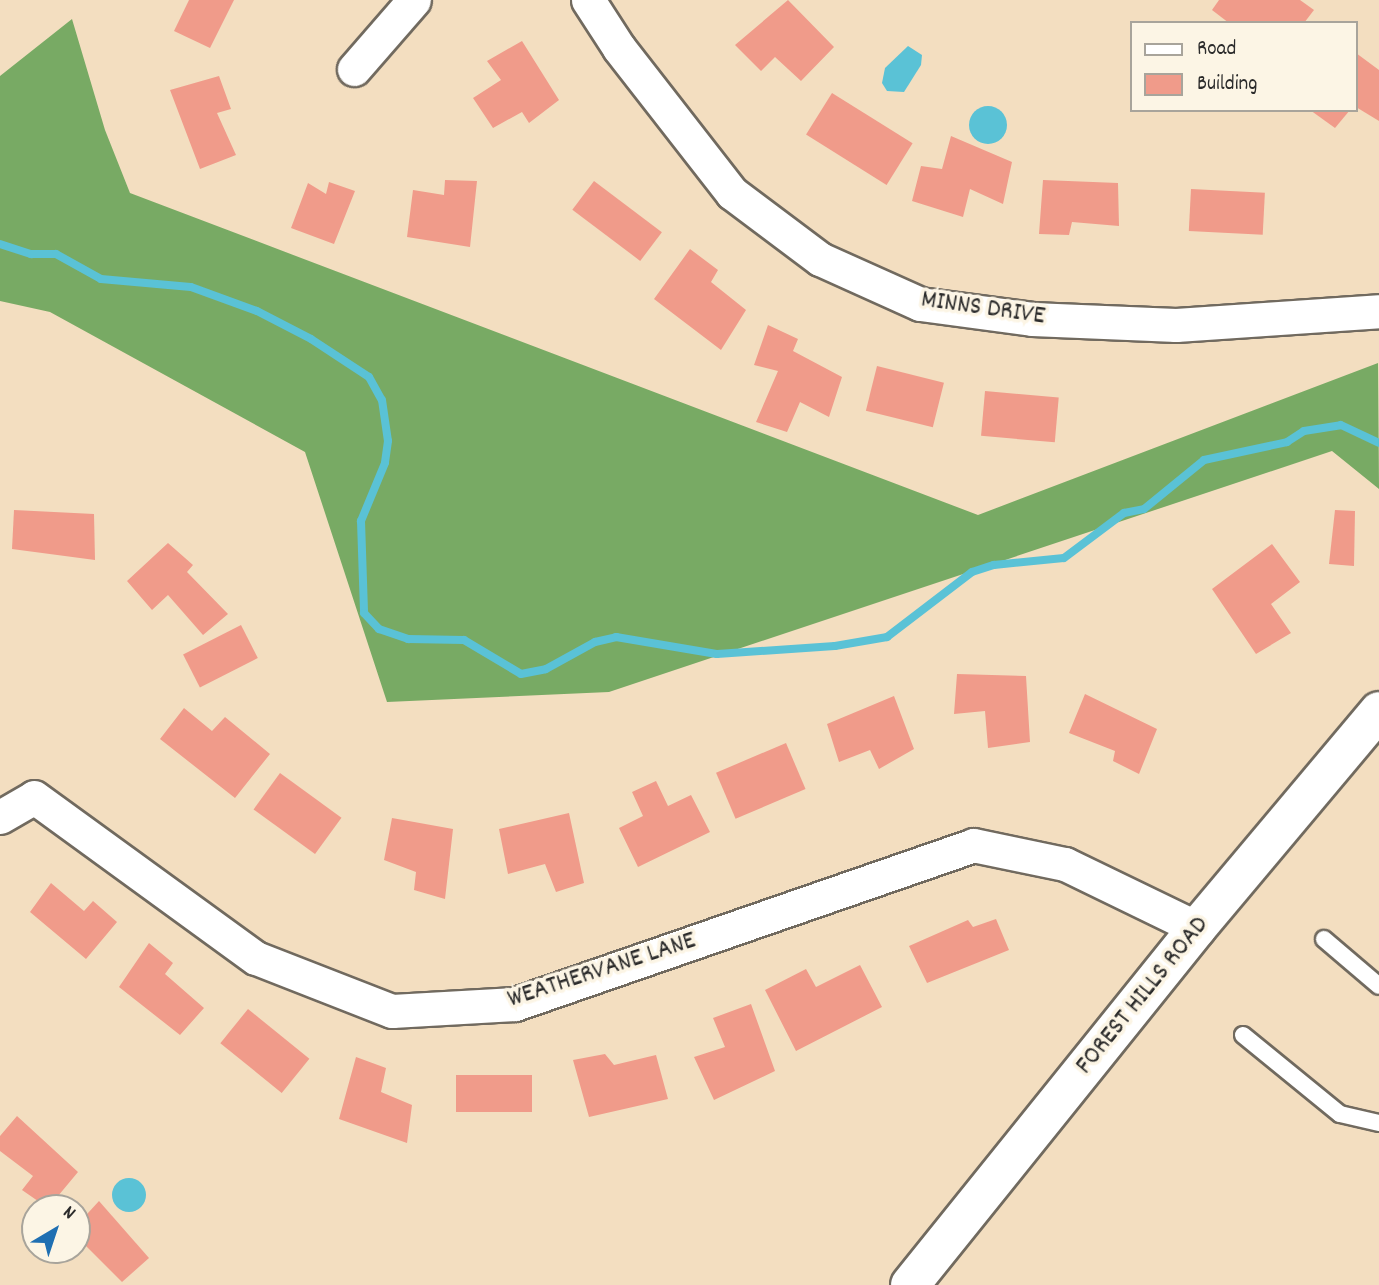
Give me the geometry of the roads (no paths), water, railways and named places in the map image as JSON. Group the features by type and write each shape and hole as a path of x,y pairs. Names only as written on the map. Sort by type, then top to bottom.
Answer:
{"street":[{"path":"354,69 414,0"},
{"name":"MINNS DRIVE","path":"588,0 619,48 732,193 820,258 920,304 1031,319 1176,325 1379,311"},
{"name":"FOREST HILLS ROAD","path":"910,1285 1197,929 1379,711"},
{"name":"WEATHERVANE LANE","path":"0,817 34,797 256,958 392,1011 515,1004 973,845 1065,864 1197,929"}],"lane":[{"path":"1324,939 1379,986"},
{"path":"1243,1035 1340,1114 1379,1124"}],"water":[{"path":"908,46 922,55 921,65 904,92 887,91 882,83 885,68"},
{"path":"988,106 1001,112 1007,125 1001,138 988,144 975,138 969,125 975,112"},
{"path":"129,1178 141,1183 146,1195 141,1207 129,1212 117,1207 112,1195 117,1183"}],"waterway":[{"path":"0,244 31,254 56,254 101,279 191,287 257,311 311,339 369,377 382,400 388,441 385,463 361,521 364,613 379,629 408,639 464,640 521,674 546,669 595,642 616,637 717,654 835,646 887,637 972,572 994,565 1064,558 1124,513 1144,509 1204,460 1287,442 1304,431 1341,425 1379,443"}]}
